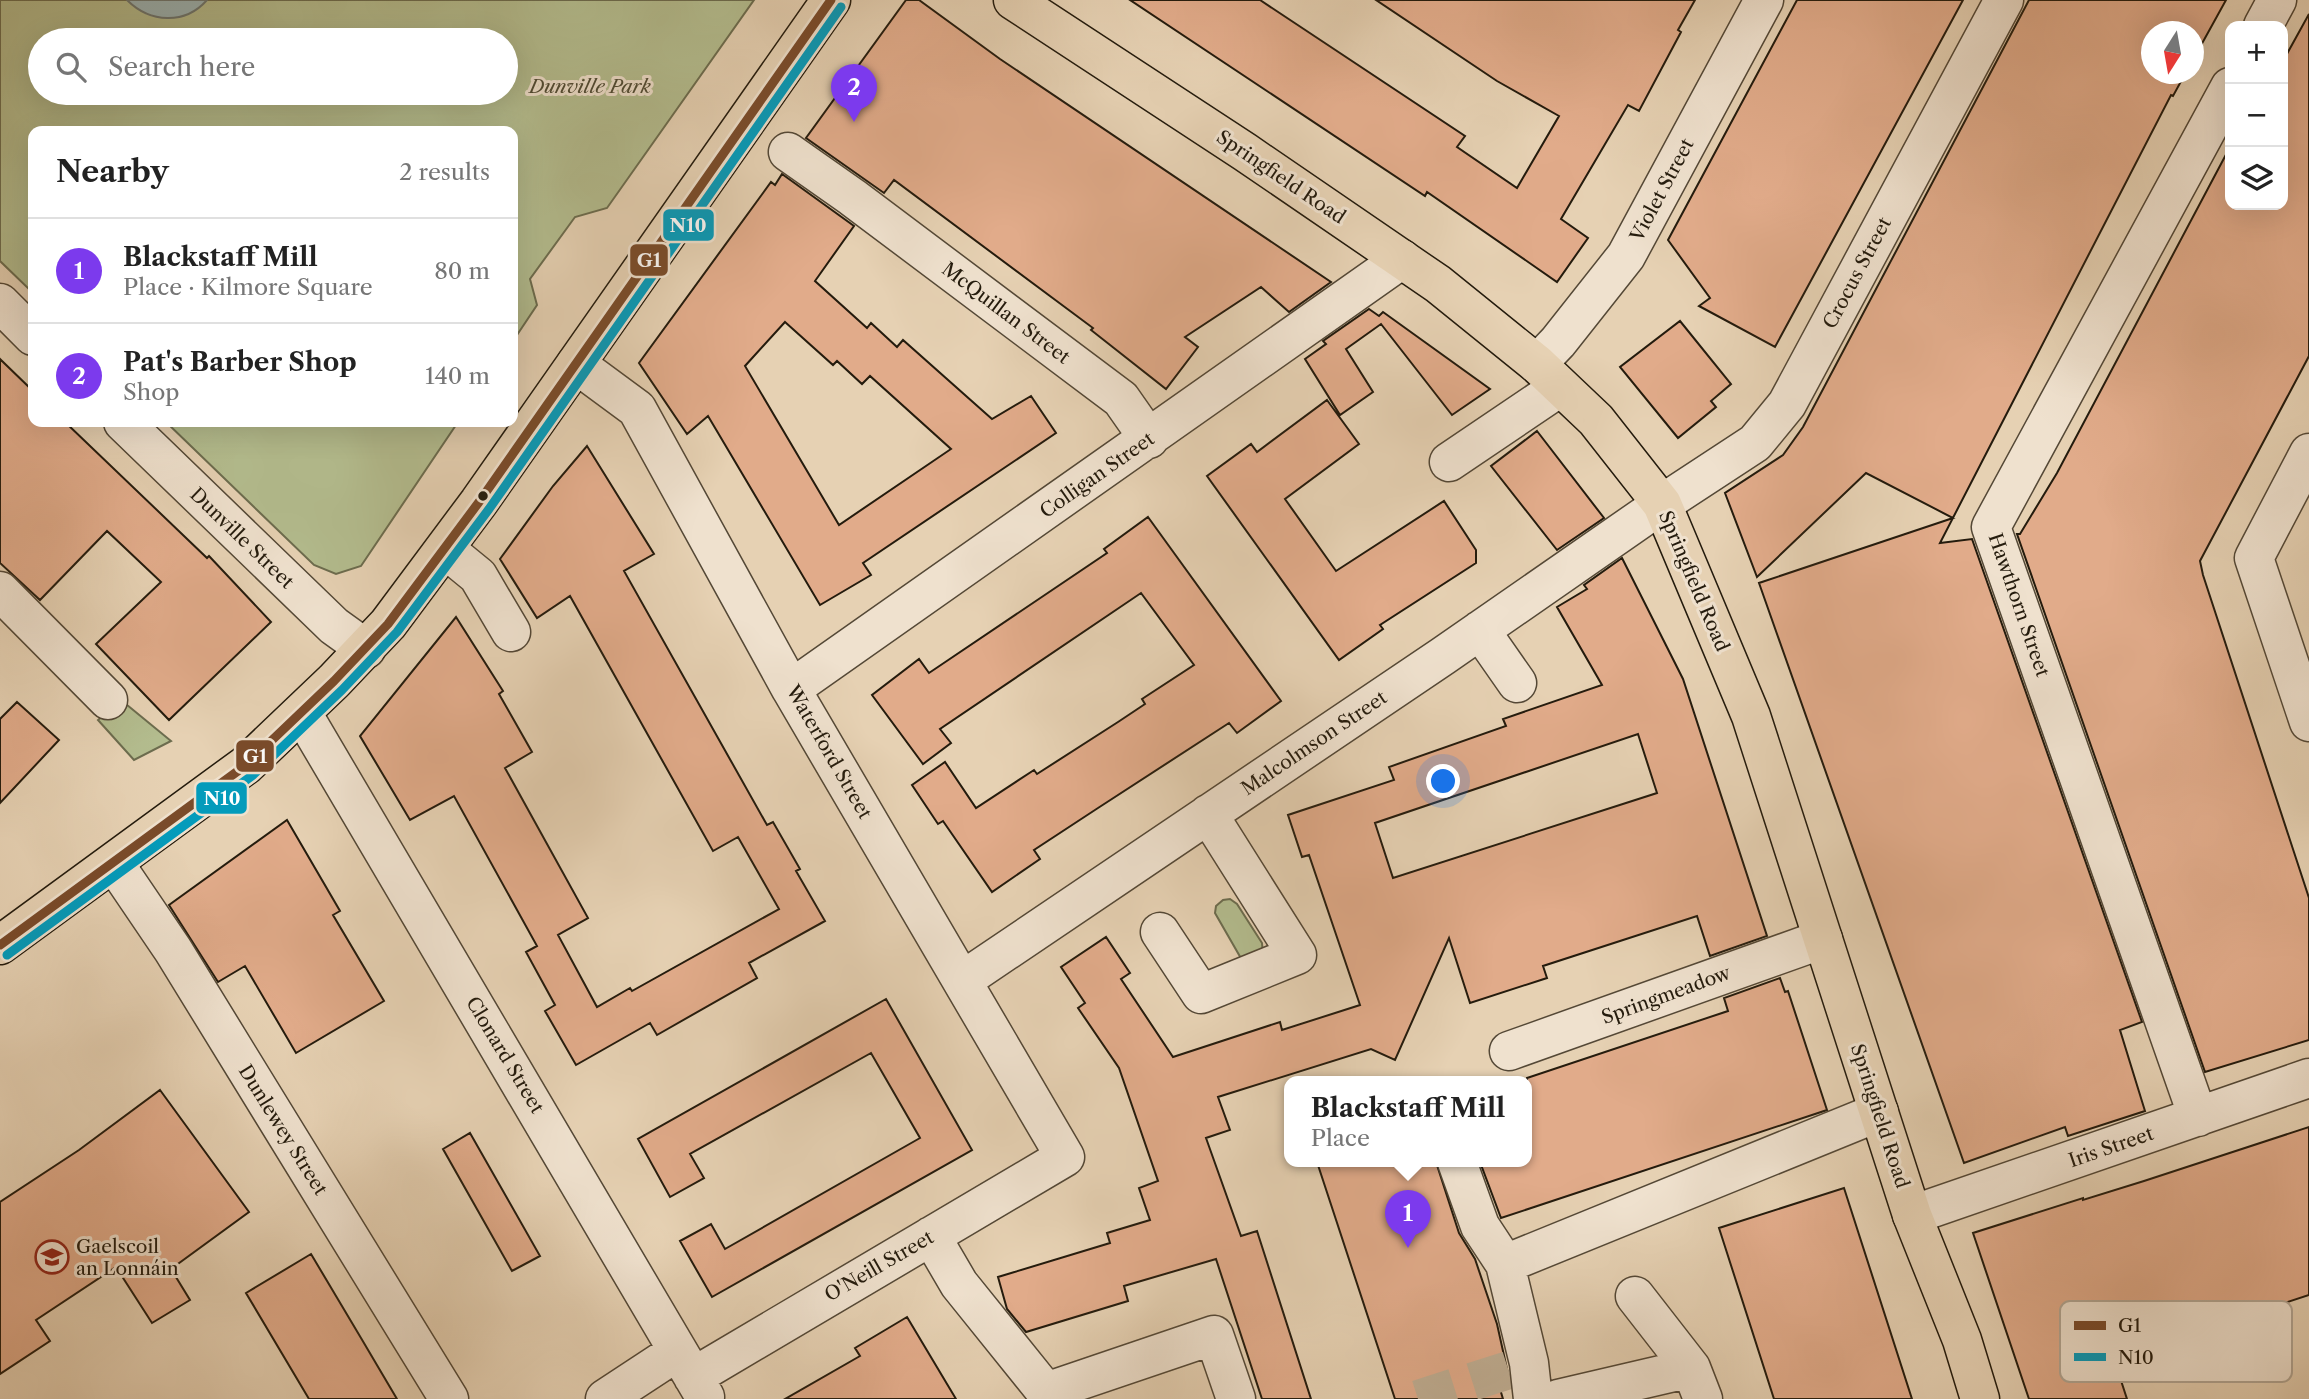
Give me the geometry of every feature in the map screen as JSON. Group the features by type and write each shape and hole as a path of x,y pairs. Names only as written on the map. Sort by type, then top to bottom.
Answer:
{"main road":[{"path":"0,946 246,765 302,713 388,624 445,548 831,0"},
{"name":"Springfield Road","path":"1013,0 1402,259 1549,376 1596,420 1662,504 1751,716 1912,1215 1962,1340 1980,1399"}],"street":[{"name":"Violet Street","path":"1449,461 1549,376 1558,342 1626,256 1764,0"},
{"name":"Crocus Street","path":"1662,504 1755,443 1787,404 2004,0"},
{"path":"2266,21 2277,0"},
{"name":"Hawthorn Street","path":"2198,1116 1991,527 2225,96"},
{"name":"McQuillan Street","path":"788,152 1121,399 1149,439"},
{"name":"Colligan Street","path":"792,689 1402,259"},
{"path":"0,303 28,330"},
{"name":"Waterford Street","path":"576,363 636,409 792,689 1065,1157"},
{"name":"Dunville Street","path":"127,427 334,626 366,649"},
{"path":"2309,453 2254,558 2309,722"},
{"name":"Malcolmson Street","path":"963,980 1662,504"},
{"path":"445,548 478,576 511,632"},
{"path":"4,604 108,700"},
{"path":"1480,630 1517,683"},
{"name":"Clonard Street","path":"302,713 692,1376"},
{"path":"1160,932 1201,994 1297,955 1209,814"},
{"name":"Dunlewey Street","path":"114,863 173,950 449,1399"},
{"name":"Springmeadow","path":"1509,1051 1823,939"},
{"name":"Iris Street","path":"1912,1215 2309,1078"},
{"path":"1505,1264 1879,1112"},
{"name":"O'Neill Street","path":"605,1399 692,1376 1065,1157"},
{"path":"1459,1167 1480,1226 1505,1264 1525,1377"},
{"path":"931,1236 959,1284 1046,1392 1214,1335 1236,1399"},
{"path":"1559,1399 1697,1383 1635,1296"}],"green space":[{"name":"Dunville Park","path":"0,0 754,0 607,208 575,217 530,279 537,305 518,334 518,126 28,126 28,288 0,261"},
{"path":"171,427 455,427 361,566 336,574 314,565"},
{"path":"121,700 171,741 134,760 98,720"},
{"path":"1230,899 1237,904 1262,943 1263,955 1242,960 1215,913 1216,906 1223,900"}],"water":[{"path":"127,0 207,0 188,14 167,18 146,13"}],"building":[{"path":"906,0 919,0 1000,59 1331,282 1289,312 1261,287 1185,337 1198,347 1166,389 1091,330 1093,328 894,180 884,193 806,138"},
{"path":"1130,0 1260,0 1465,136 1457,147 1517,188 1559,116 1497,81 1376,0 1695,0 1639,111 1628,105 1561,219 1588,238 1557,282 1427,192 1425,196"},
{"path":"1797,0 1963,0 1775,347 1699,306 1710,298 1668,240"},
{"path":"2029,0 2226,0 2204,40 2204,21 2141,21 2141,84 2180,84 2173,96 2171,95 1953,518 1866,473 1757,577 1725,493 1783,455 1803,427"},
{"path":"2309,14 2309,356 2200,561 2309,898 2309,1040 2205,1072 2017,534 2020,534 2057,473 2225,156 2225,210 2288,210 2288,52"},
{"path":"782,174 854,226 815,281 867,328 871,323 897,347 903,340 992,419 1031,396 1056,433 863,563 871,575 820,605 708,416 687,434 639,363 771,182 775,185","holes":["785,322 833,365 837,361 862,384 870,376 951,449 839,525 745,366"]},
{"path":"1369,309 1379,316 1383,312 1490,389 1452,415 1381,324 1346,349 1373,392 1340,415 1305,359 1326,344 1323,341"},
{"path":"1680,321 1731,384 1711,401 1716,407 1678,438 1620,367"},
{"path":"0,359 28,386 28,427 70,427 207,558 209,556 271,622 169,720 96,644 161,582 107,531 40,600 0,563"},
{"path":"1327,400 1359,444 1285,499 1336,571 1444,501 1476,550 1476,563 1380,625 1383,629 1339,660 1207,476 1251,444 1257,452"},
{"path":"1537,431 1604,518 1557,550 1491,466"},
{"path":"587,446 654,554 624,571 767,825 773,822 800,869 796,871 825,921 749,963 757,978 657,1035 650,1023 576,1065 545,1011 555,1005 526,952 537,946 454,796 410,820 360,736 456,617 503,691 499,694 532,752 505,768 588,918 558,935 597,1007 630,988 632,991 779,909 738,837 713,851 570,596 537,618 500,559 553,486"},
{"path":"1148,517 1281,701 1237,733 1229,723 1034,850 1040,859 992,892 943,821 938,824 912,785 945,762 976,808 1034,770 1037,774 1118,722 1145,704 1142,699 1194,665 1141,593 940,729 951,743 923,764 872,695 919,659 929,673 1107,553 1104,549"},
{"path":"1953,518 1940,543 1972,539 2142,1022 2120,1030 2145,1111 2068,1136 2065,1127 1964,1163 1759,583"},
{"path":"1622,558 1683,679 1767,936 1710,956 1697,916 1543,966 1547,978 1470,1003 1449,938 1395,1060 1371,1049 1218,1097 1230,1130 1206,1138 1241,1236 1257,1231 1311,1399 1262,1399 1216,1259 1124,1286 1128,1301 1026,1332 1007,1309 998,1277 1110,1243 1107,1233 1150,1220 1139,1188 1158,1181 1119,1068 1078,1008 1085,1003 1061,967 1106,937 1130,973 1121,979 1173,1057 1280,1022 1282,1030 1360,1005 1309,855 1302,857 1288,815 1394,780 1389,767 1506,726 1503,719 1602,685 1557,607 1587,589 1584,585","holes":["1638,734 1657,793 1393,878 1375,823"]},
{"path":"17,702 59,740 0,803 0,719"},
{"path":"287,820 340,911 333,915 384,1001 296,1053 245,966 218,982 169,905"},
{"path":"1780,978 1785,992 1788,991 1827,1110 1501,1218 1482,1167 1532,1167 1532,1076 1728,1011 1724,998"},
{"path":"886,999 972,1150 712,1297 680,1241 711,1224 725,1249 920,1138 871,1053 690,1154 704,1178 670,1197 638,1139"},
{"path":"160,1090 249,1212 171,1269 190,1300 152,1323 116,1267 36,1320 50,1341 0,1374 0,1202 79,1150"},
{"path":"2309,1127 2309,1295 2291,1301 2060,1301 2060,1382 2121,1382 2127,1399 2029,1399 1973,1233"},
{"path":"470,1133 540,1256 512,1271 443,1149"},
{"path":"1319,1167 1438,1167 1459,1233 1475,1259 1497,1324 1509,1378 1498,1382 1503,1399 1395,1399"},
{"path":"1844,1188 1912,1399 1774,1399 1719,1228"},
{"path":"311,1254 397,1399 309,1399 246,1293"},
{"path":"907,1317 956,1399 785,1399 860,1356 855,1348"}],"tunnel":[{"path":"1418,1399 1512,1369"}],"transit line":[{"name":"G1","path":"0,945 246,765 334,681 388,624 479,502 831,0"},
{"name":"N10","path":"7,955 253,775 342,690 397,632 489,509 841,7"}],"place":[{"name":"Pat's Barber Shop","path":"854,122"},
{"name":"Blackstaff Mill","path":"1408,1248"},
{"name":"Gaelscoil an Lonnáin","path":"52,1257"}]}
